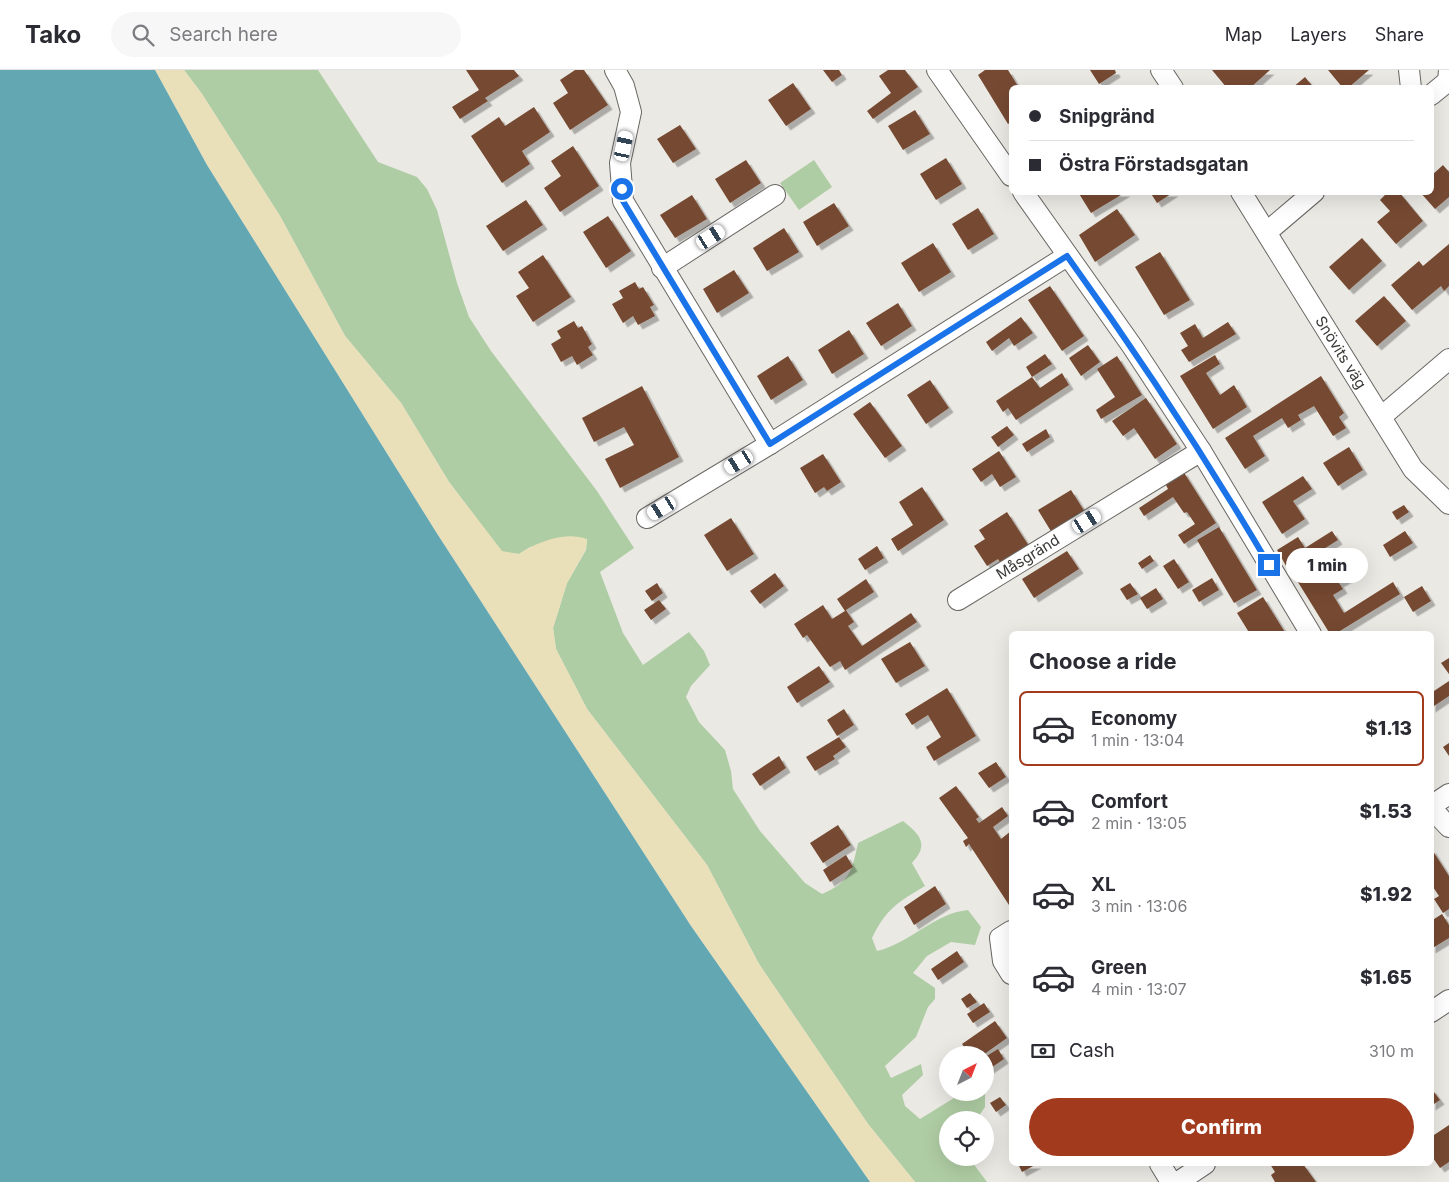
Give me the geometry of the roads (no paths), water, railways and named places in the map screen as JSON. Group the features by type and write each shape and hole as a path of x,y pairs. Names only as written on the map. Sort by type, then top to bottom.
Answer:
{"street":[{"path":"615,70 624,86 631,112 620,163 623,201 770,444"},
{"path":"937,70 1009,173"},
{"path":"1161,70 1171,85"},
{"path":"1409,70 1411,85"},
{"path":"1434,92 1448,81 1449,70"},
{"path":"662,268 775,195"},
{"path":"1025,195 1132,346 1201,451 1309,631"},
{"name":"Snövits väg","path":"1243,195 1413,469 1449,504"},
{"path":"1267,232 1310,195"},
{"path":"647,518 770,444 1067,256"},
{"path":"1381,417 1449,359"},
{"name":"Måsgränd","path":"958,600 1201,451"},
{"path":"1434,805 1449,794"},
{"path":"1434,810 1449,827"},
{"path":"1006,935 1003,961 1009,971"},
{"path":"1434,1010 1449,1000"},
{"path":"1161,1166 1171,1182"},
{"path":"1178,1182 1202,1166"}],"water":[{"path":"0,70 155,70 207,165 436,532 691,926 870,1182 0,1182"}]}
